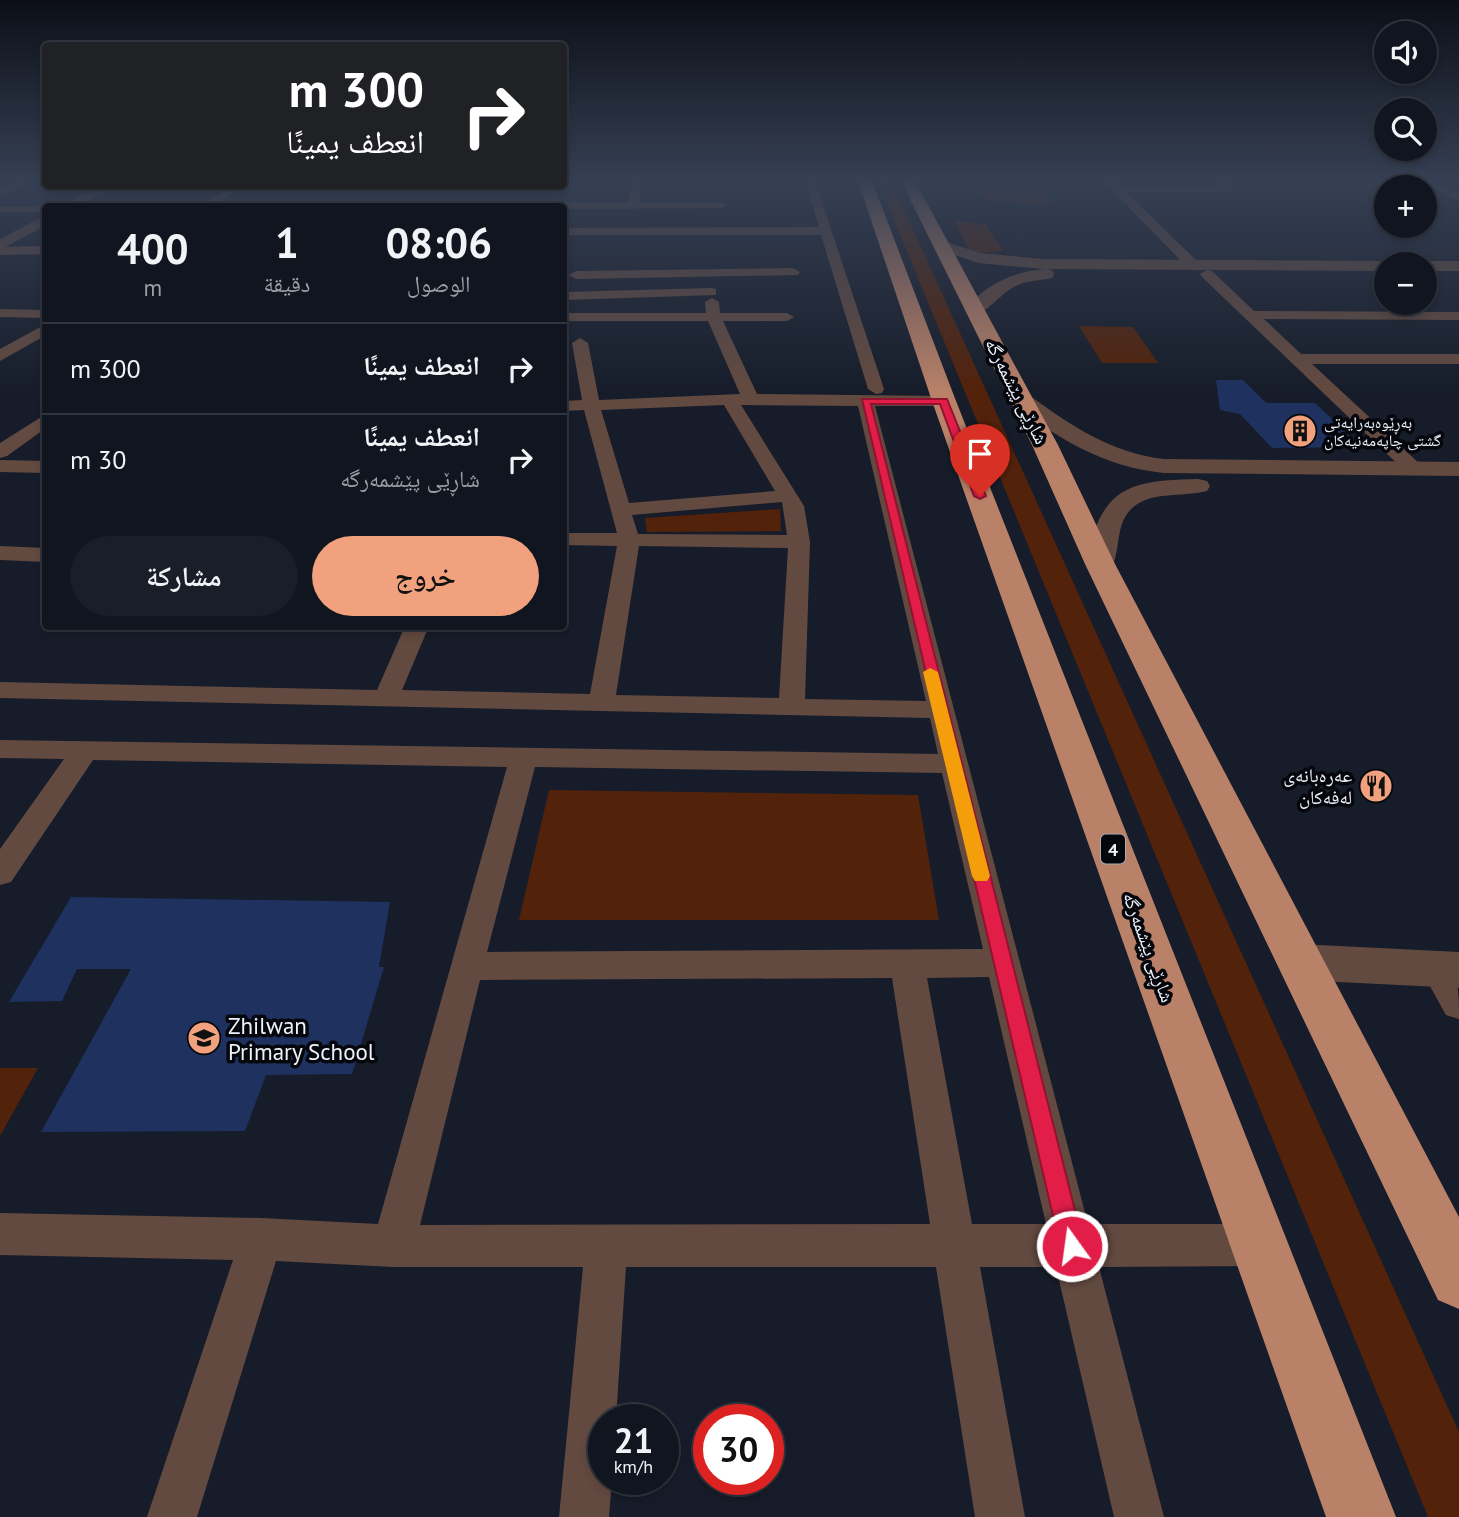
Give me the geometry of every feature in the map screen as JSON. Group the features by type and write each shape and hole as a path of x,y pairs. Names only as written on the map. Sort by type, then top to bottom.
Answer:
{"highway":[{"name":"شاڕێی پێشمەرگە","path":"890,252 1361,1517"},
{"name":"شاڕێی پێشمەرگە","path":"945,252 1022,401 1100,564 1459,1279"}],"street":[{"path":"832,252 870,395 953,764 1139,1517"},
{"path":"960,252 979,258 1011,262 1374,266"},
{"path":"1180,252 1192,264"},
{"path":"1437,270 1459,266"},
{"path":"576,275 793,272"},
{"path":"710,273 713,316 741,400 794,506 799,542 792,707"},
{"path":"1437,273 1459,275"},
{"path":"1207,274 1414,469"},
{"path":"974,310 1001,285 1030,275 1374,275"},
{"path":"567,296 711,292"},
{"path":"0,313 42,314"},
{"path":"1250,315 1459,316"},
{"path":"567,317 787,317"},
{"path":"0,356 42,330"},
{"path":"580,343 591,404 629,540 602,703"},
{"path":"1295,359 1430,359 1454,366"},
{"path":"567,406 870,395 944,401"},
{"path":"1022,401 1082,442 1125,461 1164,466 1459,469"},
{"path":"0,452 42,422"},
{"path":"0,466 42,467"},
{"path":"1306,468 1323,488"},
{"path":"1100,564 1104,533 1112,515 1122,502 1138,493 1182,486 1459,488"},
{"path":"622,510 787,496"},
{"path":"567,539 799,542"},
{"path":"0,553 41,551"},
{"path":"386,698 415,630"},
{"path":"0,690 940,710"},
{"path":"0,749 953,764"},
{"path":"0,873 85,751"},
{"path":"393,1246 524,757"},
{"path":"907,962 1000,1517"},
{"path":"1299,962 1452,981"},
{"path":"466,966 1003,963"},
{"path":"0,1234 261,1238 393,1246 1259,1245"},
{"path":"172,1517 261,1238"},
{"path":"584,1517 606,1245"}],"shaded area":[{"path":"907,252 923,252 1459,1432 1459,1517 1428,1517"},
{"path":"1079,326 1133,327 1158,363 1102,363"},
{"path":"780,509 781,531 647,532 645,518"},
{"path":"549,790 918,795 939,920 519,920"},
{"path":"0,1068 38,1068 0,1136"}],"building":[{"name":"بەڕێوەبەرایەتی گشتی چاپەمەنیەکان","path":"1216,380 1243,380 1266,403 1315,403 1362,447 1272,448 1240,414 1220,410"},
{"path":"71,897 390,902 379,967 384,967 352,1074 266,1075 245,1131 41,1132 131,969 77,969 62,1001 9,1002"}],"slow traffic":[{"path":"930,672 981,876"}],"place":[{"name":"بەڕێوەبەرایەتی گشتی چاپەمەنیەکان","path":"1300,431"},
{"name":"عەرەبانەی لەفەکان","path":"1376,786"},
{"name":"Zhilwan Primary School","path":"204,1038"}],"route":[{"path":"980,496 944,401 865,401 1072,1246"}]}
